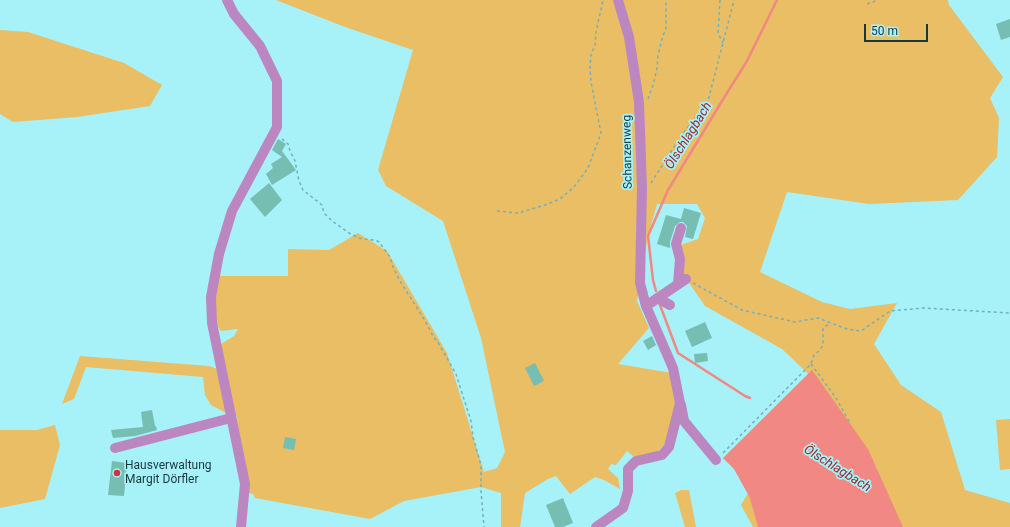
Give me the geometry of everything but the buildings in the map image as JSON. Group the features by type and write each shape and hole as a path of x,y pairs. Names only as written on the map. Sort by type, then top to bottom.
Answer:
{"street":[{"path":"227,0 234,14 260,46 277,81 277,127 232,211 219,254 211,297 212,323 245,484 241,527"},
{"name":"Schanzenweg","path":"618,0 629,37 639,102 642,188 640,283 646,306 673,368 684,421 716,460"},
{"path":"646,306 682,281 680,259 676,244 682,228"},
{"path":"657,298 670,305"},
{"path":"596,527 623,508 628,491 628,469 636,462 662,455 669,447 680,403"},
{"path":"115,448 231,418"}],"path":[{"path":"497,211 518,212 545,205 560,199 574,187 588,168 601,133 591,82 590,68 591,54 595,46 596,32 603,0"},
{"path":"639,102 648,101 654,82 658,55 666,28 666,0"},
{"path":"720,0 718,33 723,43"},
{"path":"649,186 681,136 708,101 734,0"},
{"path":"867,4 878,0"},
{"path":"273,133 285,140 288,144 295,161 301,187 308,195 322,205 324,213 332,221 349,233 363,239 375,240 379,242 390,257 400,281 456,374 471,421 473,437 481,465 481,491 484,527"},
{"path":"682,281 742,310 795,322 818,318 830,324 861,331 890,312 923,308 1010,313"},
{"path":"716,460 811,364 814,355 823,345 823,328 830,324"},
{"path":"811,364 836,398 850,423"}],"shaded area":[{"path":"276,0 948,0 949,5 1003,77 990,98 999,118 997,157 958,200 869,204 787,192 760,272 822,302 850,309 897,303 874,344 901,385 941,412 965,490 1010,503 1010,527 862,527 877,468 822,387 782,349 705,306 683,274 681,245 698,239 705,218 697,204 657,204 648,236 637,301 649,328 618,364 672,373 677,409 666,443 657,452 634,457 627,451 616,465 611,464 608,469 618,478 620,489 595,477 570,494 556,476 548,479 525,493 520,527 501,527 501,493 481,487 404,501 370,519 255,498 253,494 249,493 237,417 234,413 221,344 234,336 238,329 221,331 218,325 215,305 219,276 288,276 288,249 329,250 358,233 387,251 447,353 484,472 497,468 505,452 481,338 443,221 386,186 378,170 413,50 345,27"},
{"path":"0,30 28,32 124,63 162,85 150,106 77,117 13,122 0,114"},
{"path":"80,356 209,366 217,369 226,413 211,405 205,395 203,377 86,367 74,399 62,404"},
{"path":"1010,419 1010,469 1000,470 996,420"},
{"path":"55,425 60,445 45,499 0,508 0,430 37,430"},
{"path":"681,490 689,490 696,527 685,527 675,493"},
{"path":"750,490 779,527 753,527 741,505"}],"water":[{"path":"812,370 868,449 903,527 758,527 750,498 734,469 723,458"}],"waterway":[{"name":"Ölschlagbach","path":"656,291 653,280 648,236 668,190 747,61 777,0"},
{"name":"Ölschlagbach","path":"660,305 678,353 750,398"}],"place":[{"name":"Hausverwaltung Margit Dörfler","path":"117,473"}]}
